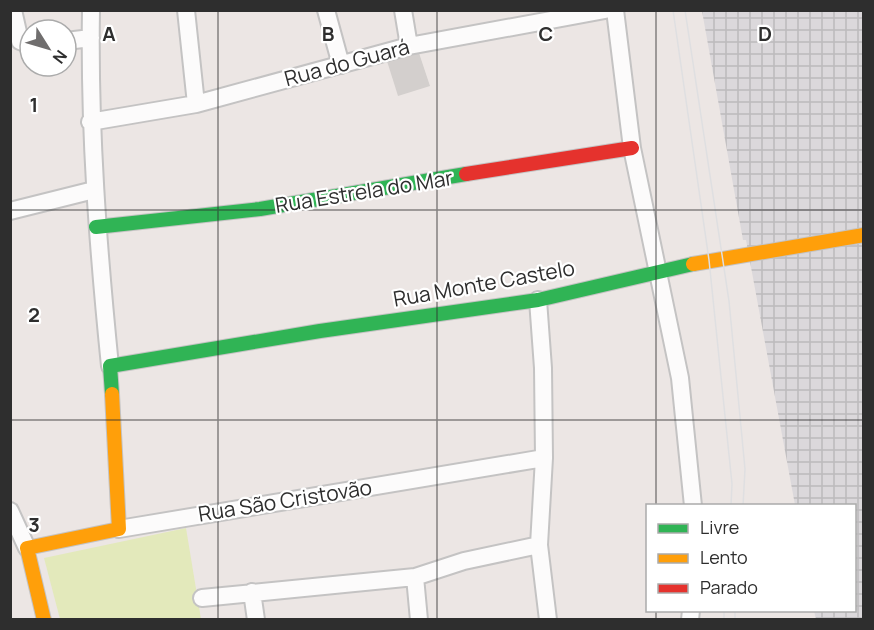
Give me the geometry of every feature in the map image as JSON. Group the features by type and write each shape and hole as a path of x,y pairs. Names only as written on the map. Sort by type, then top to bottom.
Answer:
{"street":[{"path":"13,10 18,32"},
{"path":"91,10 90,122 96,227 110,366 119,529"},
{"path":"186,10 196,104"},
{"path":"326,10 341,65"},
{"path":"403,10 410,46"},
{"name":"Rua do Guará","path":"90,122 196,104 410,46 605,10"},
{"path":"615,10 632,148 656,272 680,378 693,504"},
{"path":"78,40 91,38"},
{"name":"Rua Estrela do Mar","path":"96,227 260,209 350,192 632,148"},
{"path":"10,211 94,190"},
{"name":"Rua Monte Castelo","path":"110,366 320,331 538,300 709,260 864,235"},
{"path":"538,300 544,458 539,545 548,620"},
{"name":"Rua São Cristovão","path":"27,548 119,529 544,458"},
{"path":"10,511 27,548 44,620"},
{"path":"202,598 416,577 464,561 539,545"},
{"path":"416,577 419,620"},
{"path":"252,592 256,620"}],"shaded area":[{"path":"702,11 863,11 863,619 816,619 814,612 856,612 856,504 795,504 746,240 743,240"}],"green space":[{"path":"186,528 201,619 60,619 44,558"}],"building":[{"path":"418,50 430,86 398,96 387,61"}],"tram line":[{"path":"673,10 709,260 732,484 731,504"},
{"path":"685,10 729,301 745,469 743,504"},
{"path":"724,612 724,620"},
{"path":"735,612 735,620"}],"traffic: fast":[{"path":"96,227 260,209 466,174"},
{"path":"112,394 110,366 320,331 538,300 693,264"}],"traffic: slow":[{"path":"693,264 864,235"},
{"path":"44,620 27,548 119,529 112,394"}],"traffic: jam":[{"path":"466,174 632,148"}]}
